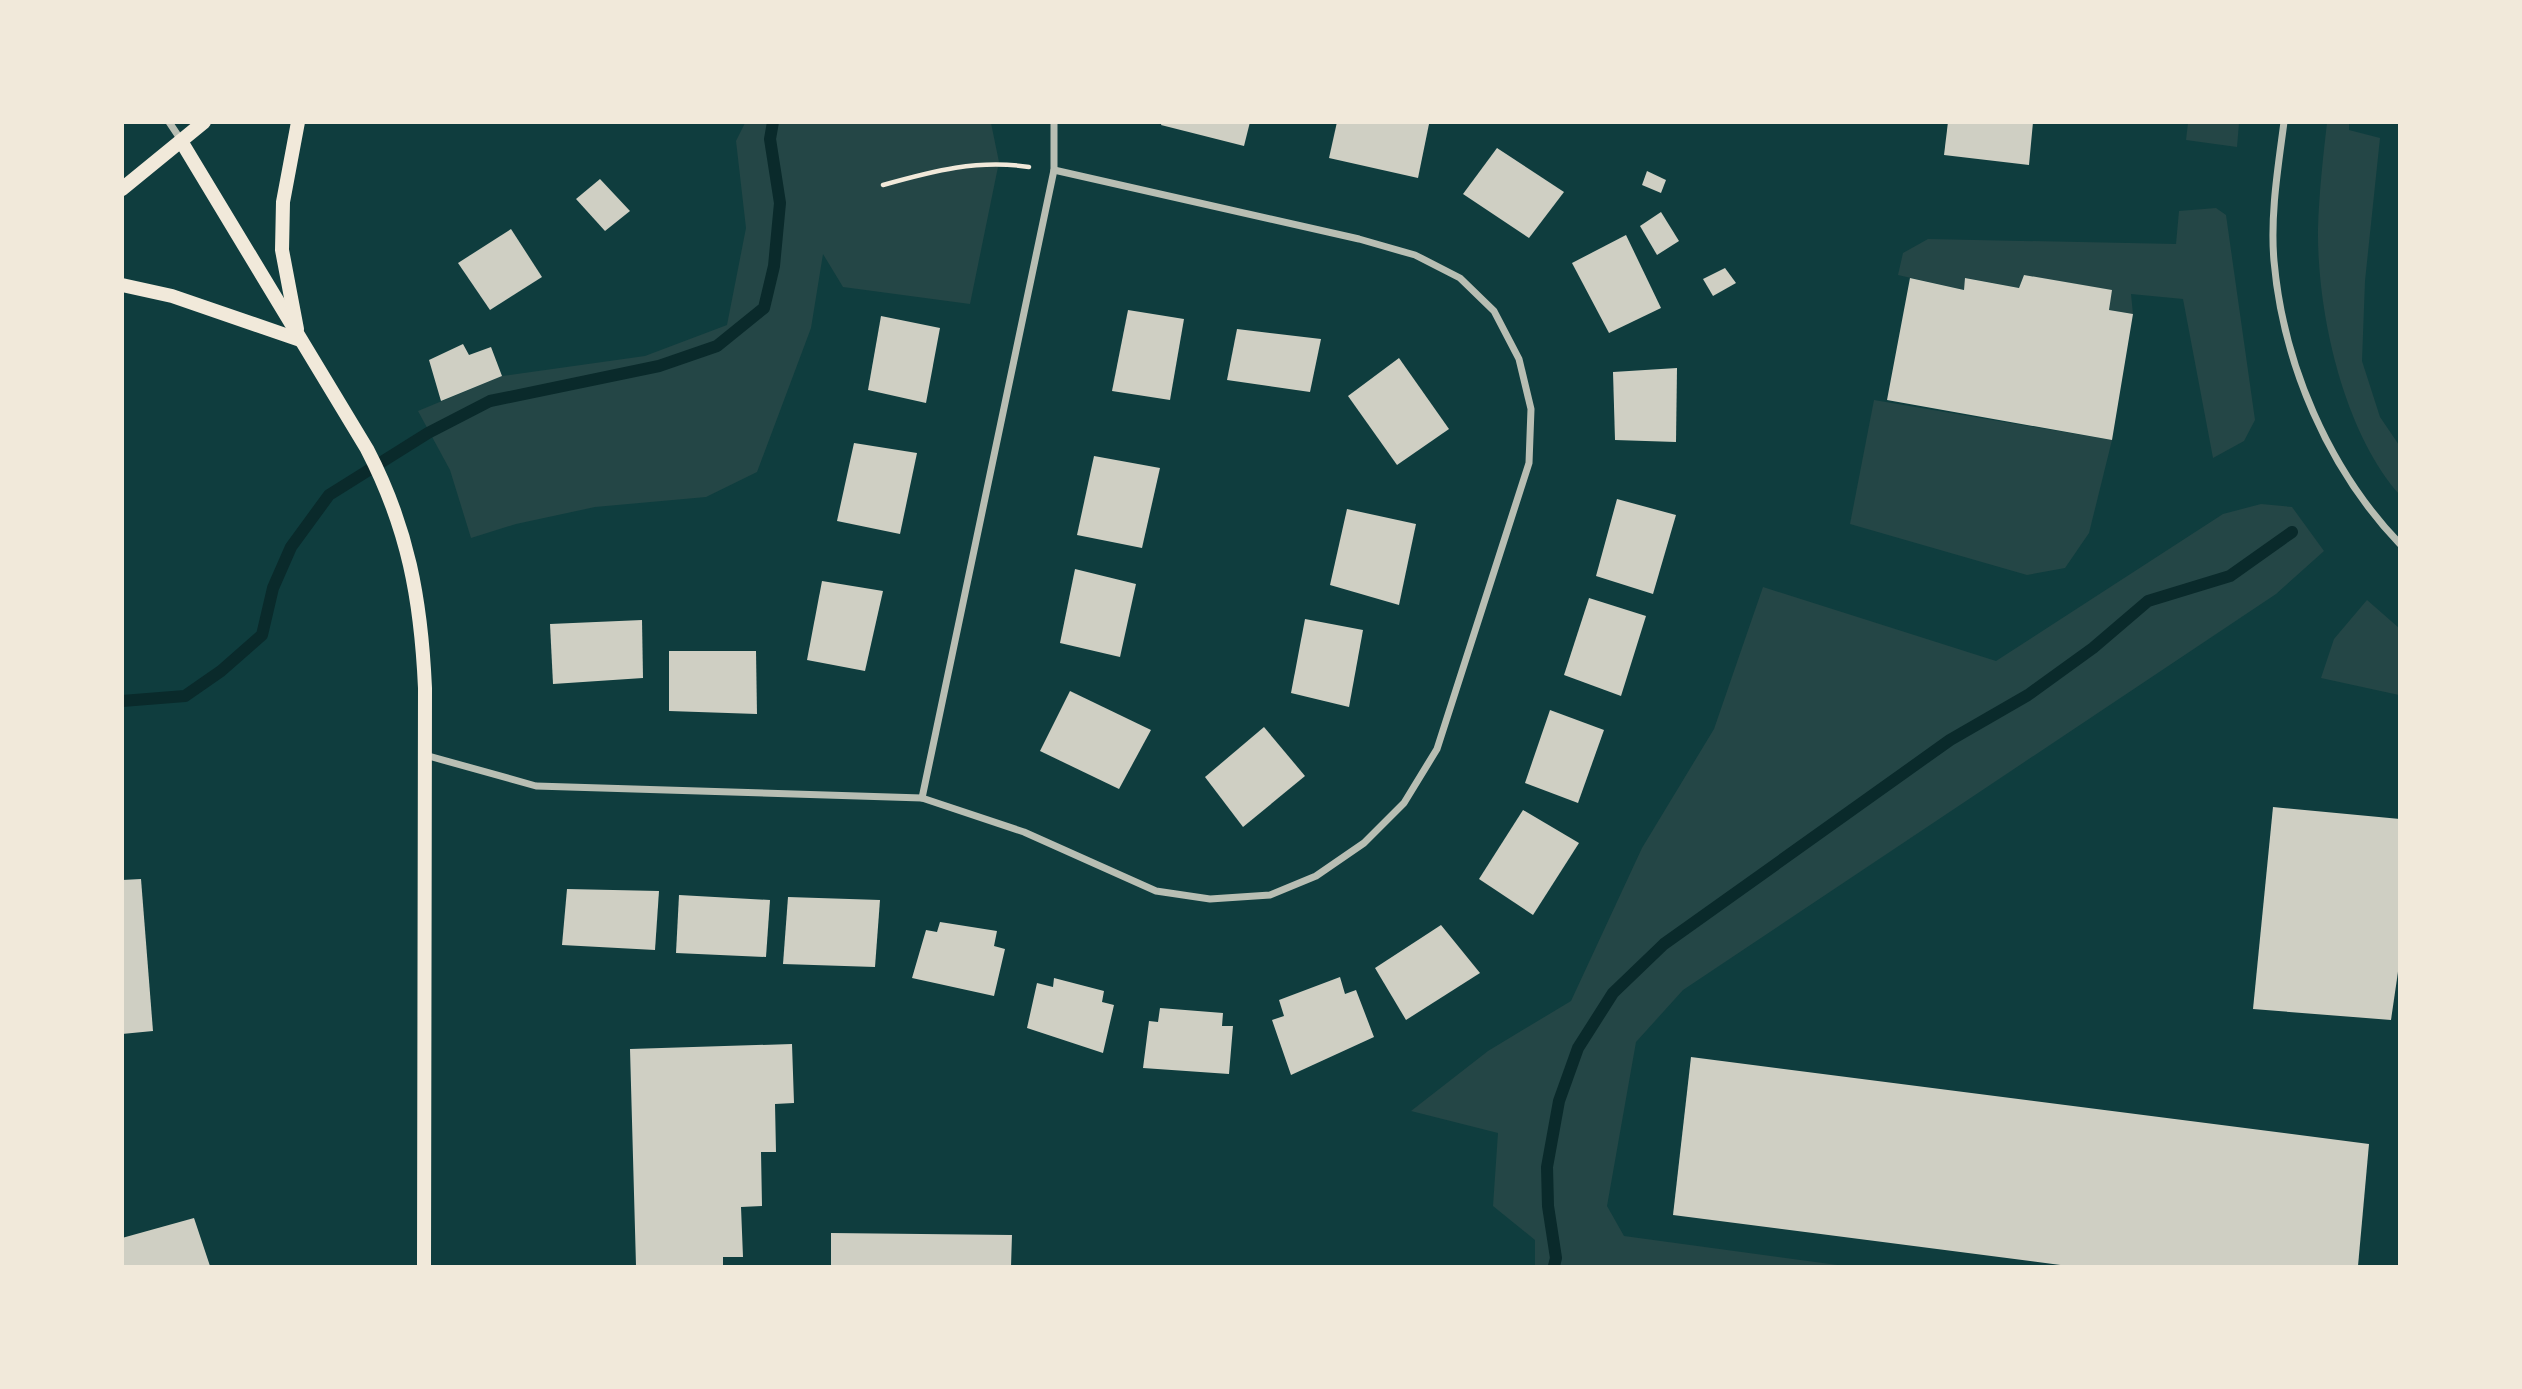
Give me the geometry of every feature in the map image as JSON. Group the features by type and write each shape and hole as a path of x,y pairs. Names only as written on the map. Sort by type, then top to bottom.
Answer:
{"main road":[{"path":"122,189 204,122"},
{"path":"298,122 283,202 282,250 300,340"},
{"path":"181,141 367,449 390,495 412,563 422,626 425,755 424,1266"},
{"path":"122,285 172,296 300,340"}],"street":[{"path":"169,122 181,141"},
{"path":"922,798 1054,170 1054,122"},
{"path":"2284,122 2275,195 2274,260 2286,334 2311,405 2337,460 2374,517 2399,544"},
{"path":"425,755 536,786 922,798 969,811 1024,832 1156,891 1210,899 1270,895 1316,876 1364,843 1404,803 1437,749 1529,463 1531,410 1520,359 1494,311 1460,278 1415,255 1359,239 1054,170"}],"path":[{"path":"884,185 941,168 999,162 1054,170"}],"shaded area":[{"path":"745,123 991,123 999,162 970,304 843,287 823,254 811,328 757,472 706,497 595,507 516,524 471,538 450,470 418,411 502,376 645,356 727,325 746,228 736,141"},
{"path":"2188,123 2239,123 2237,147 2186,140"},
{"path":"2327,123 2349,123 2349,130 2380,138 2365,281 2362,361 2380,417 2399,445 2399,494 2379,468 2348,404 2328,332 2322,296 2318,229"},
{"path":"2216,208 2226,215 2255,420 2244,441 2213,458 2183,299 2131,294 2133,314 2109,310 2111,290 2024,275 2019,288 1966,278 1964,290 1898,275 1903,253 1928,239 2176,244 2179,211"},
{"path":"1874,400 2112,440 2089,533 2065,568 2027,575 1850,524"},
{"path":"2261,504 2292,507 2324,551 2276,594 1683,990 1636,1042 1607,1206 1624,1236 1845,1266 1535,1266 1535,1240 1493,1206 1498,1133 1411,1111 1488,1051 1571,1001 1642,848 1714,729 1763,587 1996,661 2223,514"},
{"path":"2367,600 2399,628 2399,695 2321,678 2334,639"}],"building":[{"path":"1162,122 1250,122 1244,146 1161,125"},
{"path":"1337,122 1429,124 1418,178 1329,158"},
{"path":"1948,122 2033,122 2029,165 1944,155"},
{"path":"1497,148 1564,192 1529,238 1463,194"},
{"path":"1647,171 1666,180 1661,193 1642,185"},
{"path":"600,179 630,211 605,231 576,199"},
{"path":"1661,212 1679,241 1657,255 1640,226"},
{"path":"511,229 542,277 490,310 458,263"},
{"path":"1626,235 1661,308 1609,333 1572,263"},
{"path":"1725,268 1736,283 1713,296 1703,279"},
{"path":"2024,275 2112,290 2109,310 2133,314 2112,440 1887,400 1910,278 1964,290 1965,278 2019,288"},
{"path":"1128,310 1184,319 1170,400 1112,391"},
{"path":"881,316 940,328 926,403 868,390"},
{"path":"1237,329 1321,339 1310,392 1227,380"},
{"path":"463,344 469,355 491,347 502,376 441,401 429,360"},
{"path":"1399,358 1449,429 1397,465 1348,396"},
{"path":"1677,368 1676,442 1615,440 1613,372"},
{"path":"854,443 917,453 900,534 837,521"},
{"path":"1094,456 1160,468 1142,548 1077,535"},
{"path":"1617,499 1676,515 1653,594 1596,576"},
{"path":"1347,509 1416,524 1399,605 1330,585"},
{"path":"1075,569 1136,584 1120,657 1060,643"},
{"path":"822,581 883,591 865,671 807,660"},
{"path":"1589,598 1646,616 1621,696 1564,675"},
{"path":"1305,619 1363,630 1349,707 1291,693"},
{"path":"642,620 643,678 553,684 550,624"},
{"path":"669,651 756,651 757,714 669,711"},
{"path":"1070,691 1151,730 1119,789 1040,751"},
{"path":"1550,710 1604,730 1578,803 1525,783"},
{"path":"1264,727 1305,776 1243,827 1205,777"},
{"path":"2273,807 2400,819 2400,958 2391,1020 2253,1009"},
{"path":"1523,810 1579,843 1533,915 1479,879"},
{"path":"141,879 153,1031 122,1034 122,880"},
{"path":"567,889 659,891 655,950 562,945"},
{"path":"679,895 770,900 766,957 676,953"},
{"path":"788,897 880,900 875,967 783,964"},
{"path":"940,922 997,931 994,946 1005,949 994,996 912,978 926,930 937,932"},
{"path":"1441,925 1480,973 1406,1020 1375,968"},
{"path":"1340,977 1345,994 1356,990 1374,1037 1291,1075 1272,1020 1284,1016 1279,1000"},
{"path":"1054,978 1104,991 1102,1002 1114,1005 1103,1053 1027,1028 1037,983 1053,987"},
{"path":"1160,1008 1223,1013 1222,1026 1233,1026 1229,1074 1143,1068 1149,1021 1158,1022"},
{"path":"792,1044 794,1103 775,1104 776,1152 761,1152 762,1206 741,1207 743,1257 723,1257 723,1266 636,1266 630,1049"},
{"path":"1691,1057 2369,1144 2358,1266 2068,1266 1673,1215"},
{"path":"194,1218 210,1266 122,1266 122,1238"},
{"path":"831,1233 1012,1235 1011,1266 831,1266"}],"waterway":[{"path":"122,701 185,696 221,671 262,635 273,588 291,547 329,495 428,433 490,401 659,366 717,346 764,308 774,266 780,203 770,139 773,122"},
{"path":"1554,1266 1556,1258 1548,1206 1547,1167 1559,1101 1578,1048 1613,993 1664,944 1950,740 2028,695 2093,648 2148,601 2230,576 2292,532"}]}
